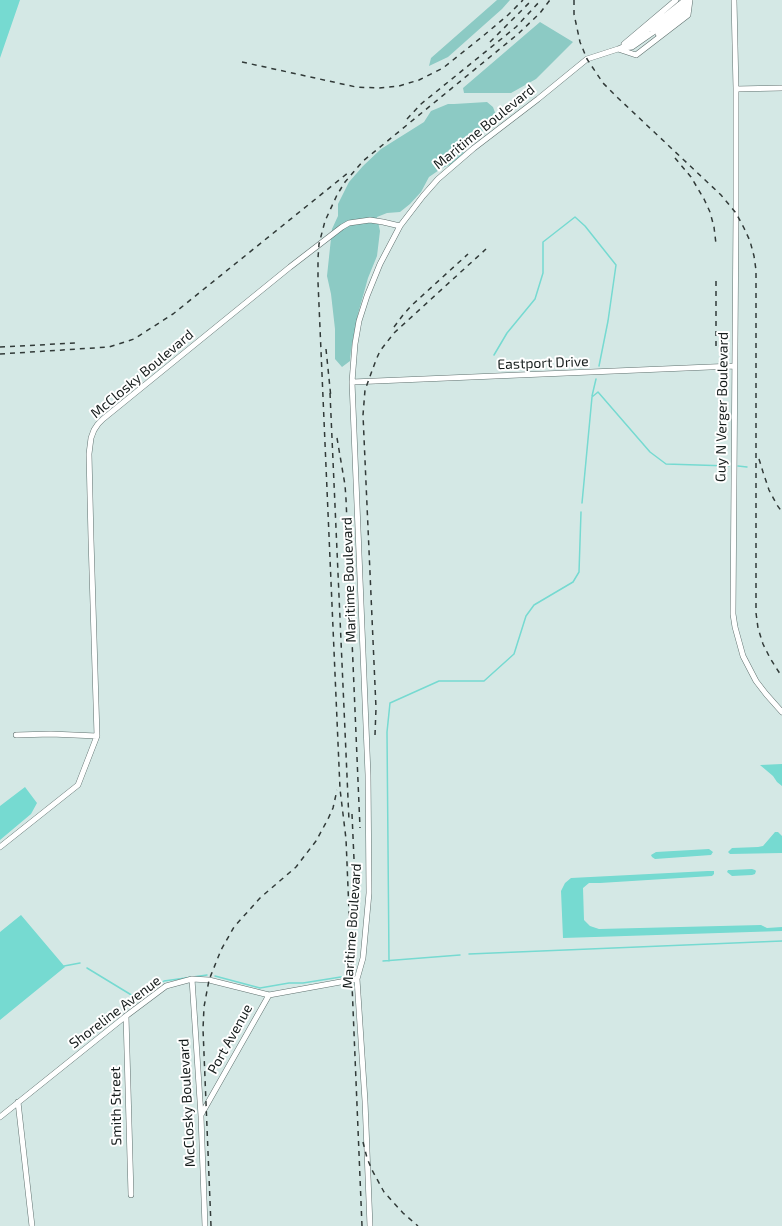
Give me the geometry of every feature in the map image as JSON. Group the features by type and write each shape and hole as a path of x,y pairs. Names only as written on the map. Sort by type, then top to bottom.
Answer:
{"street":[{"name":"Maritime Boulevard","path":"618,49 676,0"},
{"name":"Maritime Boulevard","path":"618,49 637,50 684,11 688,0"},
{"name":"Maritime Boulevard","path":"370,1226 365,1101 357,979 363,958 369,893 368,775 352,382 355,344 359,321 380,264 400,226 438,179 468,152 538,99 587,59 630,44 688,0"},
{"name":"Guy N Verger Boulevard","path":"734,0 736,213 733,614 739,643 750,671 766,694 782,712"},
{"path":"736,89 782,88"},
{"name":"McClosky Boulevard","path":"0,847 78,785 97,736 90,532 89,454 91,438 98,424 290,267 342,227 354,222 370,220 400,226"},
{"name":"Eastport Drive","path":"352,382 734,366"},
{"path":"16,735 52,734 97,736"},
{"name":"McClosky Boulevard","path":"192,979 205,1226"},
{"name":"Shoreline Avenue","path":"0,1117 126,1016 166,986 192,979 209,980 269,995 357,979"},
{"name":"Port Avenue","path":"200,1116 269,995"},
{"name":"Smith Street","path":"126,1016 131,1194"},
{"path":"18,1102 32,1226"}],"shaded area":[{"path":"0,0 20,0 0,58"},
{"path":"497,0 510,0 502,9 448,57 429,66 431,58"},
{"path":"540,22 573,42 536,79 511,93 464,93 463,88"},
{"path":"487,102 493,107 497,118 492,126 482,131 469,141 466,149 457,162 442,168 429,177 421,192 400,212 387,213 377,217 380,231 377,256 368,278 358,314 350,361 342,367 335,359 335,329 331,294 327,276 332,229 338,216 338,204 349,182 381,149 424,122 431,111 448,104"},
{"path":"782,764 782,786 760,765"},
{"path":"25,787 37,803 31,814 0,840 0,806"},
{"path":"775,832 778,832 782,836 782,853 730,854 728,852 732,848 763,846"},
{"path":"709,849 713,852 711,855 655,859 651,855 656,852"},
{"path":"752,869 756,871 755,874 752,875 732,876 727,872 728,870"},
{"path":"714,871 712,876 589,883 583,888 584,920 590,926 599,929 761,925 767,928 782,927 782,931 563,938 561,891 565,883 571,878"},
{"path":"21,915 65,967 0,1020 0,932"}],"waterway":[{"path":"494,355 507,333 535,299 543,273 543,242 575,217 585,226 616,265 608,321 599,366"},
{"path":"592,396 596,379"},
{"path":"582,503 592,397 598,392 650,452 666,464 729,466"},
{"path":"738,466 747,467"},
{"path":"389,961 387,732 390,703 439,681 484,681 514,654 526,616 534,605 573,582 579,572 581,512"},
{"path":"469,954 782,941"},
{"path":"383,961 460,955"},
{"path":"64,966 80,963"},
{"path":"87,968 138,999 164,981 207,975"},
{"path":"215,976 260,988 347,976"}],"railway":[{"path":"242,62 356,87 378,88 399,86 419,80 443,68 508,15 523,0"},
{"path":"490,42 532,0"},
{"path":"407,119 421,104 516,27 541,0"},
{"path":"362,1226 346,839 340,789 318,282 319,244 325,221 337,195 345,182 363,161 518,34 540,13 550,0"},
{"path":"574,0 574,14 580,42 587,59 603,83 721,195 736,213 750,241 756,270 756,613 758,628 763,644 782,677"},
{"path":"675,158 691,177 704,199 710,212 716,244"},
{"path":"0,354 109,347 134,339 173,314 349,172"},
{"path":"375,735 376,708 363,415 365,390 380,351 394,333 486,249"},
{"path":"394,327 412,305 468,254"},
{"path":"716,281 716,349"},
{"path":"0,347 76,343"},
{"path":"326,349 331,398"},
{"path":"330,393 349,821"},
{"path":"337,438 346,499 360,828"},
{"path":"759,459 769,490 782,512"},
{"path":"211,1226 203,1029 204,1007 209,980 221,950 234,927 260,898 296,867 316,841 333,808 337,790"},
{"path":"352,814 355,882"},
{"path":"363,1142 372,1170 384,1192 403,1213 418,1226"}]}
